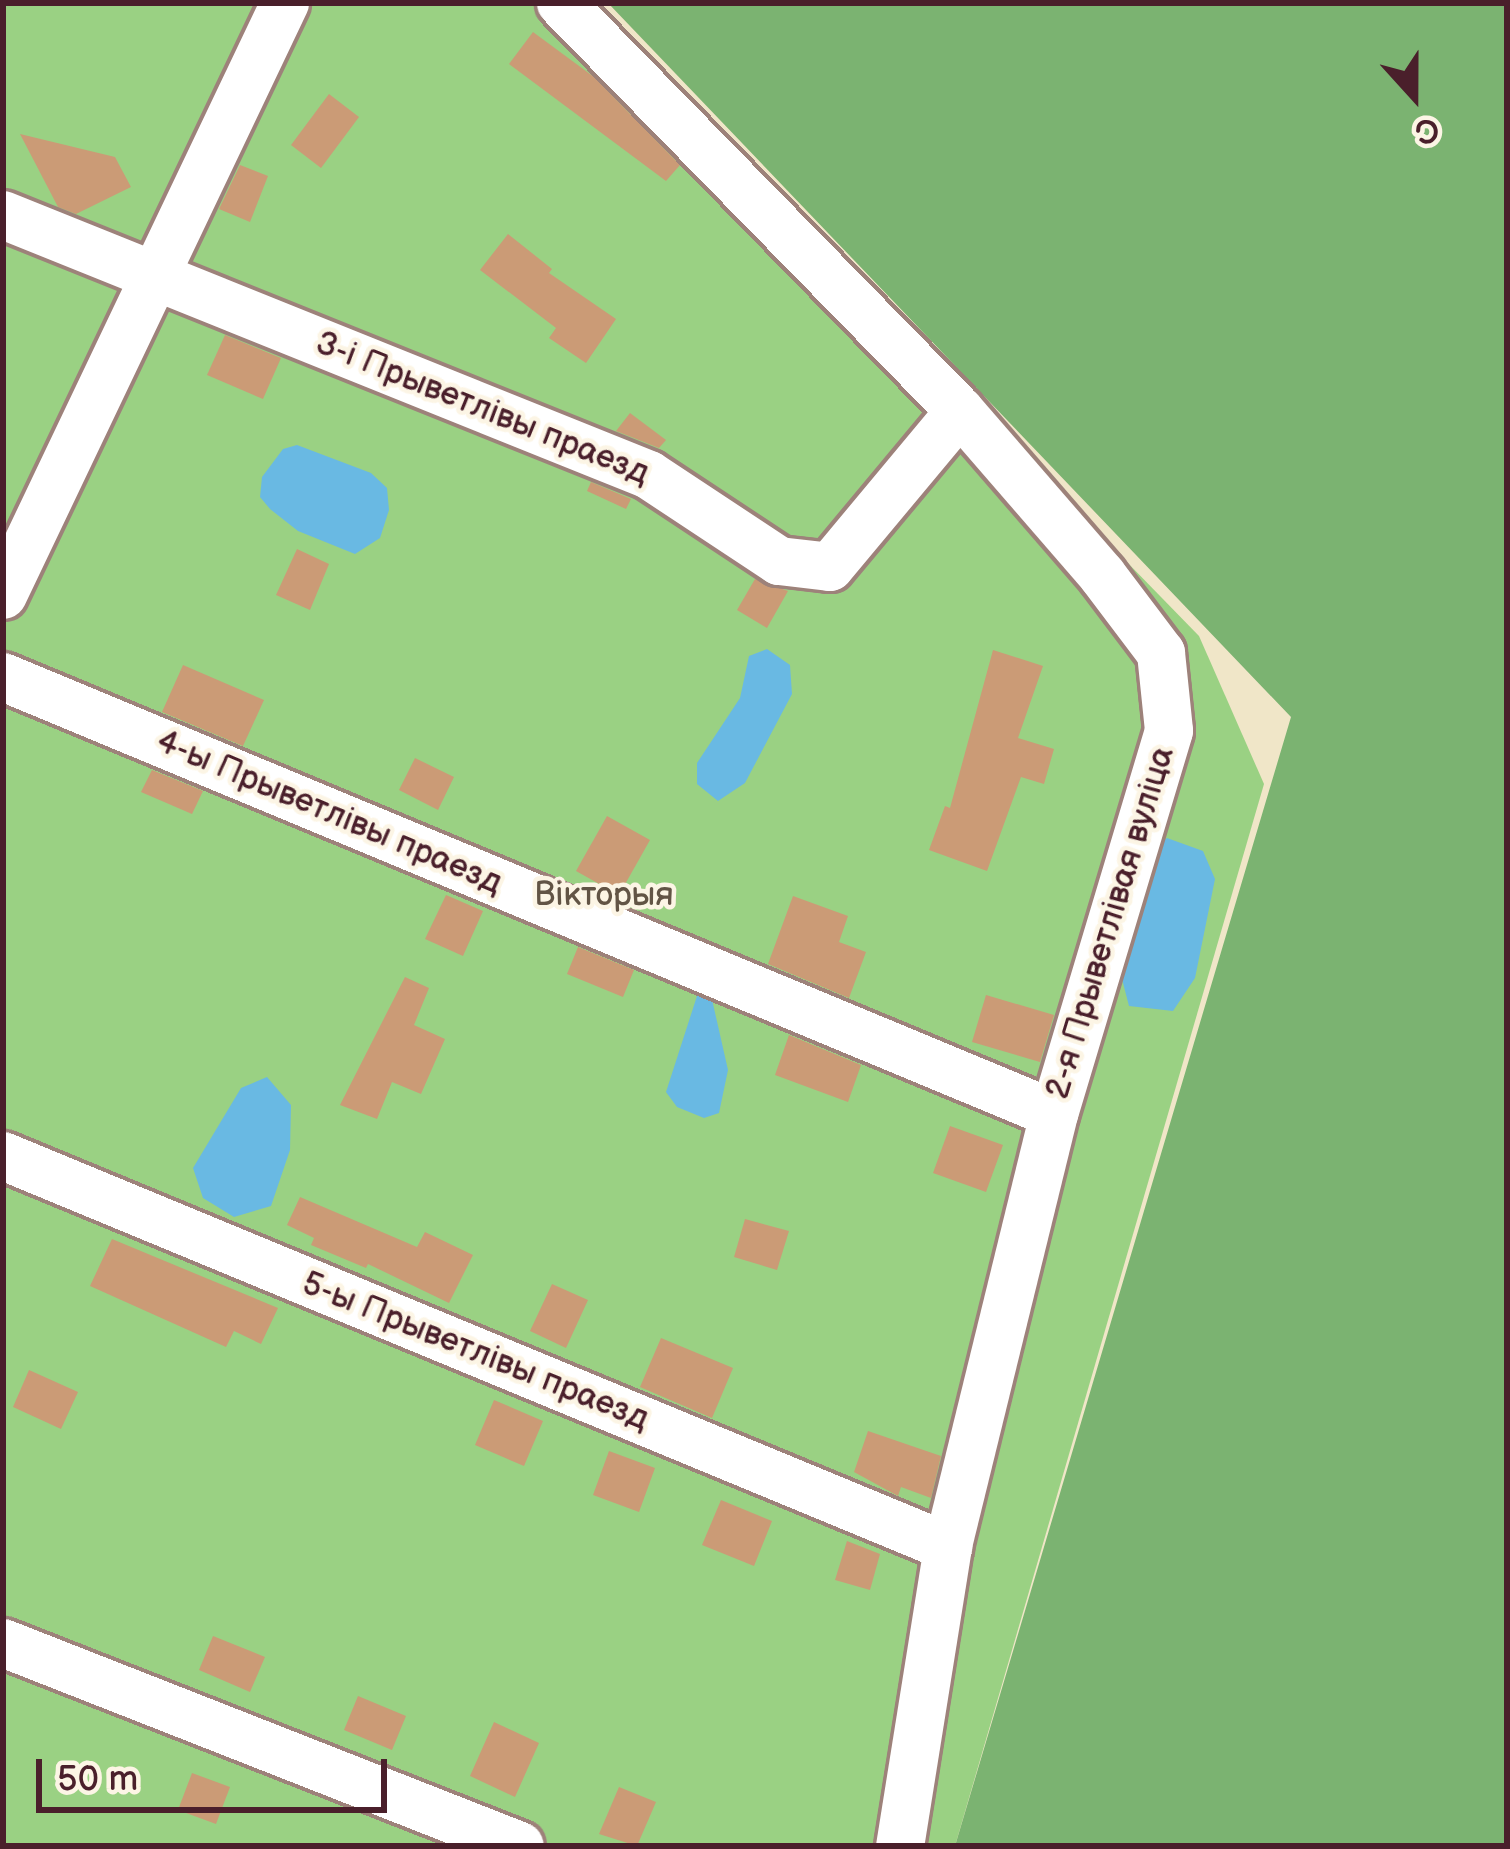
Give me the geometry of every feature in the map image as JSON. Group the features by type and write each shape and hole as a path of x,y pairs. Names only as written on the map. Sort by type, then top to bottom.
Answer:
{"lane":[{"path":"3,595 285,3"},
{"name":"2-я Прыветлівая вуліца","path":"561,3 960,411 1102,575 1161,652 1169,730 1054,1114 948,1547 900,1846"},
{"name":"3-і Прыветлівы праезд","path":"3,215 649,475 779,561 830,567 960,411"},
{"name":"4-ы Прыветлівы праезд","path":"3,677 1054,1114"},
{"name":"5-ы Прыветлівы праезд","path":"3,1156 948,1547"},
{"path":"3,1643 520,1846"}],"green space":[{"name":"Вікторыя","path":"3,3 582,3 1199,636 1264,784 955,1846 3,1846"},
{"path":"608,3 1507,3 1507,1846 955,1846 1291,717"}],"water":[{"path":"297,445 371,473 387,488 389,510 380,538 355,554 298,531 270,509 260,497 262,477 283,449"},
{"path":"767,649 790,665 792,694 745,783 718,801 697,784 697,763 740,698 749,656"},
{"path":"1167,838 1203,851 1215,879 1195,978 1173,1011 1129,1006 1122,979 1149,853"},
{"path":"711,995 728,1070 719,1113 704,1118 677,1107 666,1092 697,996"},
{"path":"267,1077 291,1105 290,1150 271,1206 234,1217 203,1198 193,1168 241,1088"}],"building":[{"path":"533,32 594,77 680,165 666,181 509,64"},
{"path":"329,94 359,117 321,168 291,145"},
{"path":"20,134 115,157 131,187 76,214 58,207"},
{"path":"240,165 268,176 250,222 219,209"},
{"path":"508,234 552,269 549,273 616,319 586,363 549,338 556,328 480,270"},
{"path":"225,335 281,358 263,399 207,375"},
{"path":"630,413 666,440 659,448 616,431"},
{"path":"591,482 631,499 626,509 587,491"},
{"path":"297,549 329,564 310,610 276,595"},
{"path":"755,579 788,591 767,628 737,610"},
{"path":"993,650 1043,666 1018,738 1054,749 1044,784 1021,777 987,871 929,850 945,806 950,808"},
{"path":"183,665 264,700 243,746 162,712"},
{"path":"415,758 454,777 438,810 399,790"},
{"path":"152,770 203,791 192,814 141,792"},
{"path":"607,816 650,840 619,895 576,871"},
{"path":"446,895 483,911 463,956 425,939"},
{"path":"793,896 848,916 839,942 866,952 849,998 768,964"},
{"path":"578,947 634,970 623,997 567,974"},
{"path":"405,977 429,988 414,1025 445,1039 421,1094 392,1082 377,1119 340,1105"},
{"path":"986,995 1054,1015 1040,1062 972,1042"},
{"path":"789,1035 861,1065 848,1102 775,1075"},
{"path":"950,1126 1003,1145 986,1192 933,1173"},
{"path":"300,1197 417,1247 425,1232 473,1255 449,1303 368,1264 366,1268 311,1245 314,1238 287,1225"},
{"path":"745,1219 789,1231 777,1270 734,1257"},
{"path":"112,1239 278,1308 261,1344 234,1331 226,1347 90,1286"},
{"path":"552,1284 588,1300 566,1348 530,1331"},
{"path":"661,1338 733,1368 712,1418 640,1387"},
{"path":"29,1370 78,1392 61,1429 13,1407"},
{"path":"494,1400 543,1421 524,1466 475,1445"},
{"path":"868,1431 941,1456 931,1498 901,1487 898,1496 854,1472"},
{"path":"609,1451 655,1468 639,1512 593,1495"},
{"path":"721,1500 772,1521 754,1566 702,1545"},
{"path":"847,1541 880,1554 870,1590 835,1580"},
{"path":"213,1636 265,1657 250,1692 199,1670"},
{"path":"358,1696 406,1716 392,1750 344,1730"},
{"path":"494,1722 539,1743 515,1797 470,1776"},
{"path":"192,1773 230,1787 216,1824 178,1810"},
{"path":"619,1787 656,1802 637,1846 599,1834"}]}
